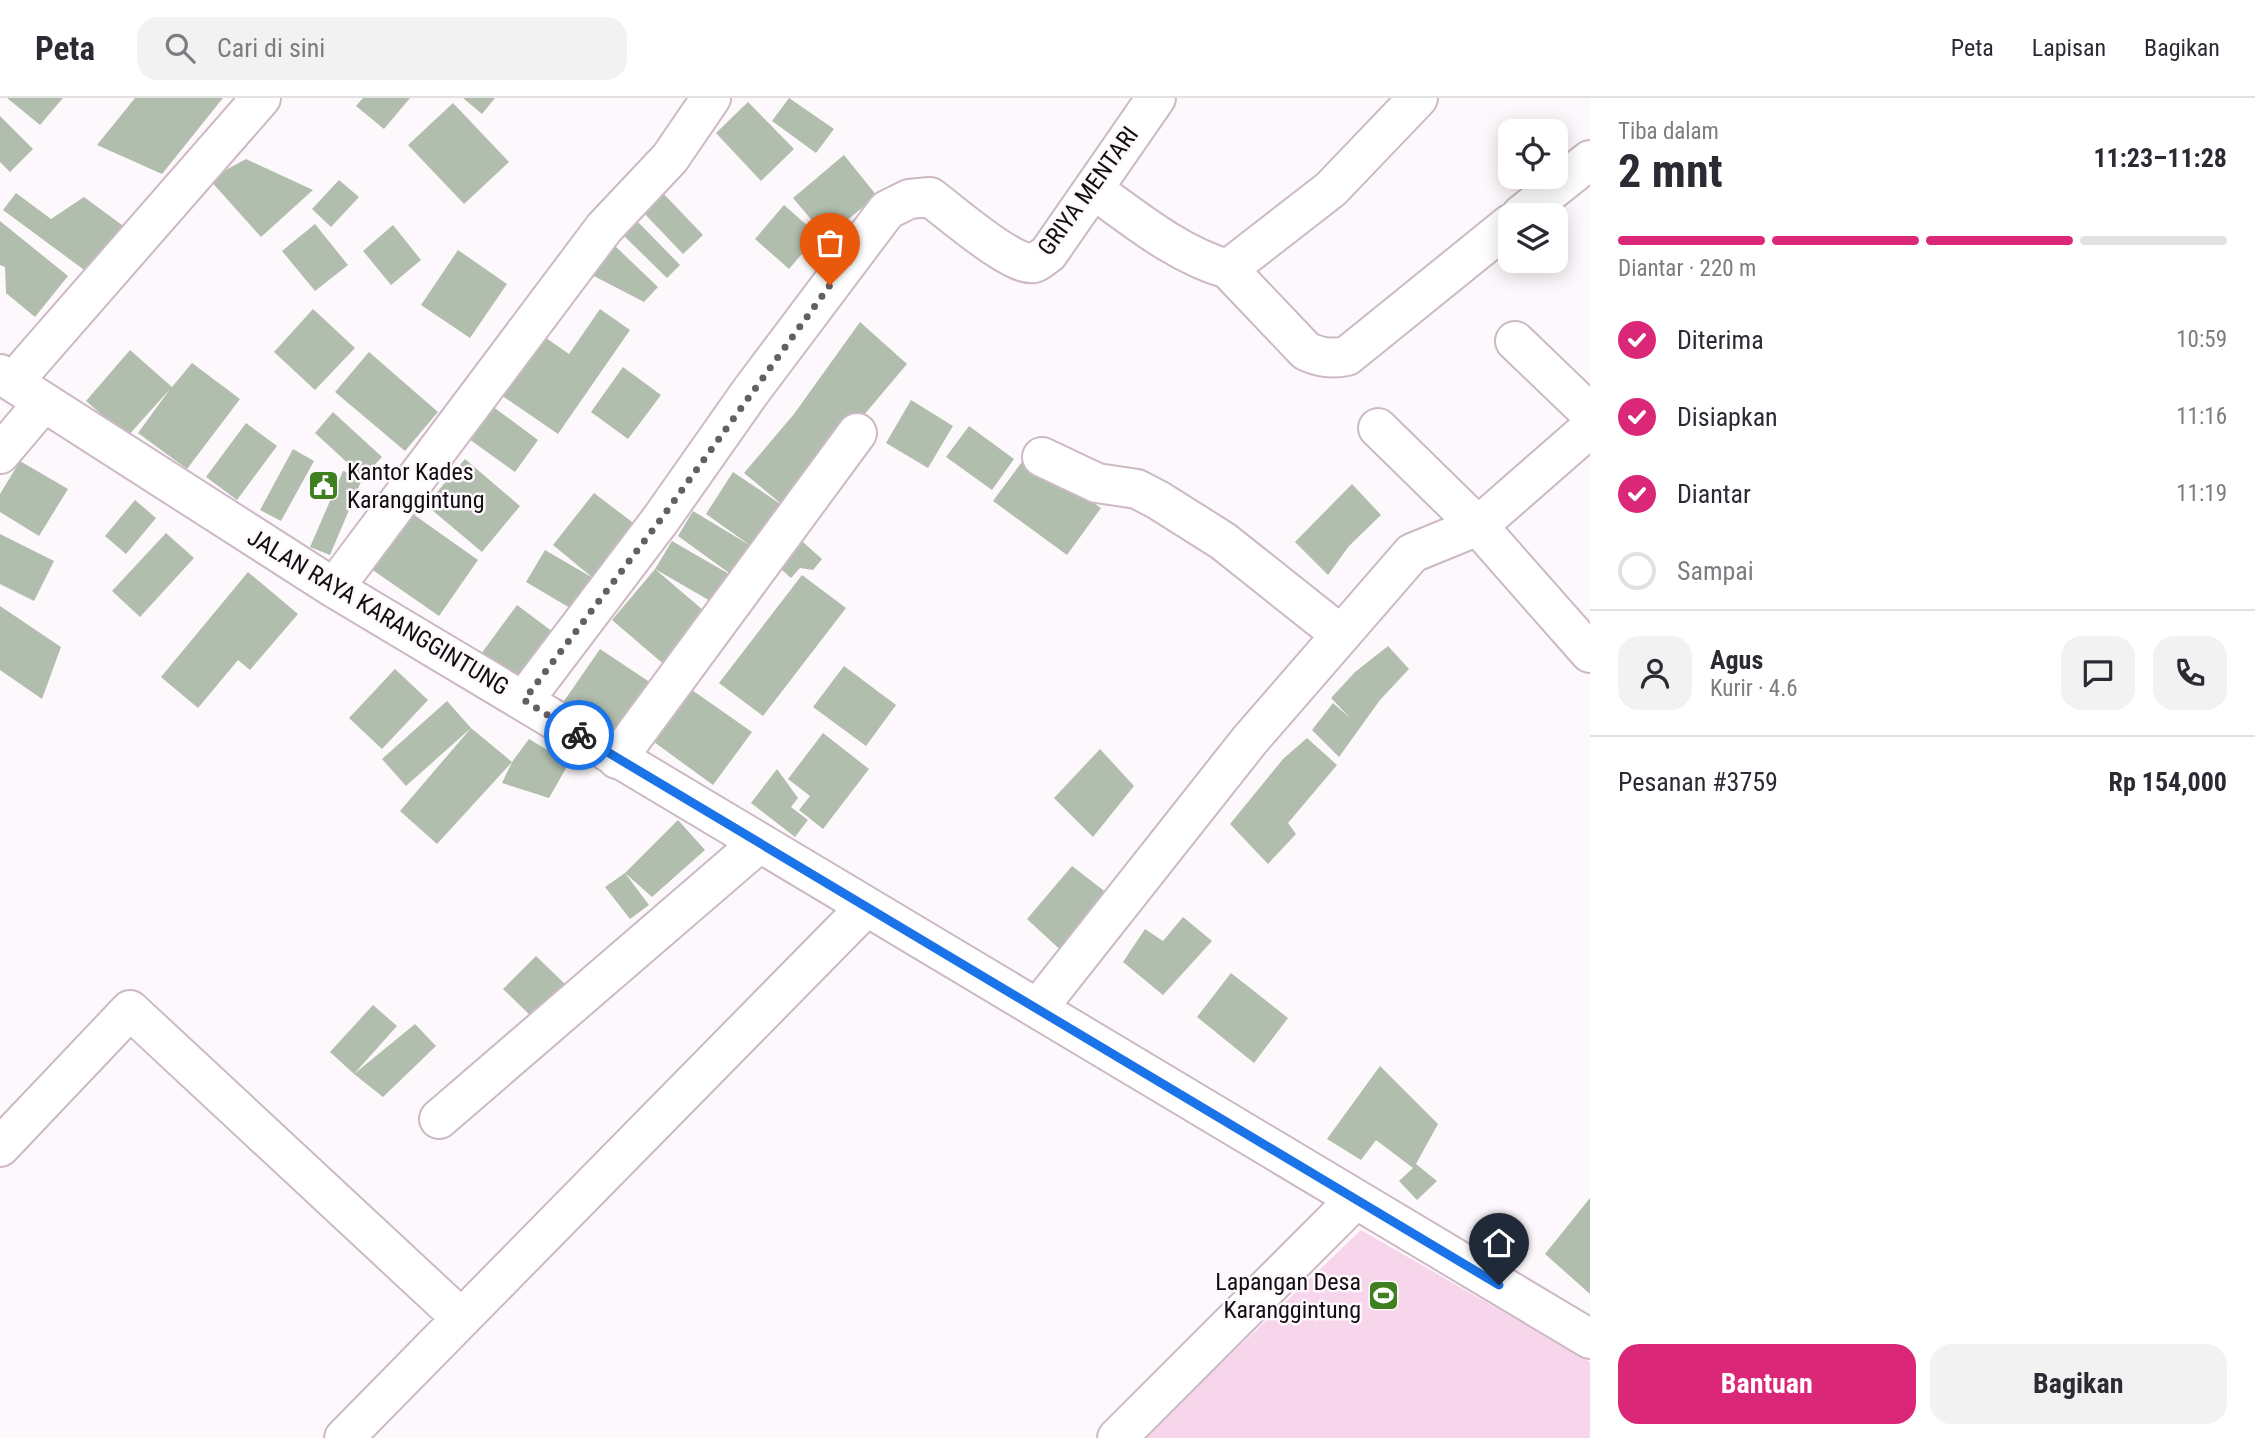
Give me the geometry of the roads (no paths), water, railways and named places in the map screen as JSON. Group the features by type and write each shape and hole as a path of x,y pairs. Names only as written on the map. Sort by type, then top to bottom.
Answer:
{"street":[{"path":"6,378 261,98"},
{"path":"334,589 604,228 670,158 711,98"},
{"name":"GRIYA MENTARI","path":"524,700 661,519 767,370 887,210 909,199 930,197 1006,254 1022,262 1034,263 1048,254 1156,98"},
{"path":"1228,269 1331,188 1404,105"},
{"path":"1536,203 1590,160"},
{"path":"1093,189 1151,230 1197,257 1228,269 1306,351 1317,356 1335,358 1348,356 1498,234"},
{"path":"1515,341 1590,413"},
{"name":"JALAN RAYA KARANGGINTUNG","path":"6,378 334,589 524,700 758,844 1038,1008 1590,1339"},
{"path":"0,454 44,402"},
{"path":"1378,428 1478,526 1590,653"},
{"path":"1038,1008 1249,741 1412,553 1478,526 1590,429"},
{"path":"617,759 857,433"},
{"path":"1042,457 1097,482 1137,489 1158,500 1223,541 1340,634"},
{"path":"439,1119 758,844"},
{"path":"344,1438 866,907"},
{"path":"0,1147 130,1010 461,1318"},
{"path":"1117,1438 1355,1200"}],"place":[{"name":"Kantor Kades Karanggintung","path":"324,486"},
{"name":"Lapangan Desa Karanggintung","path":"1384,1296"}]}
